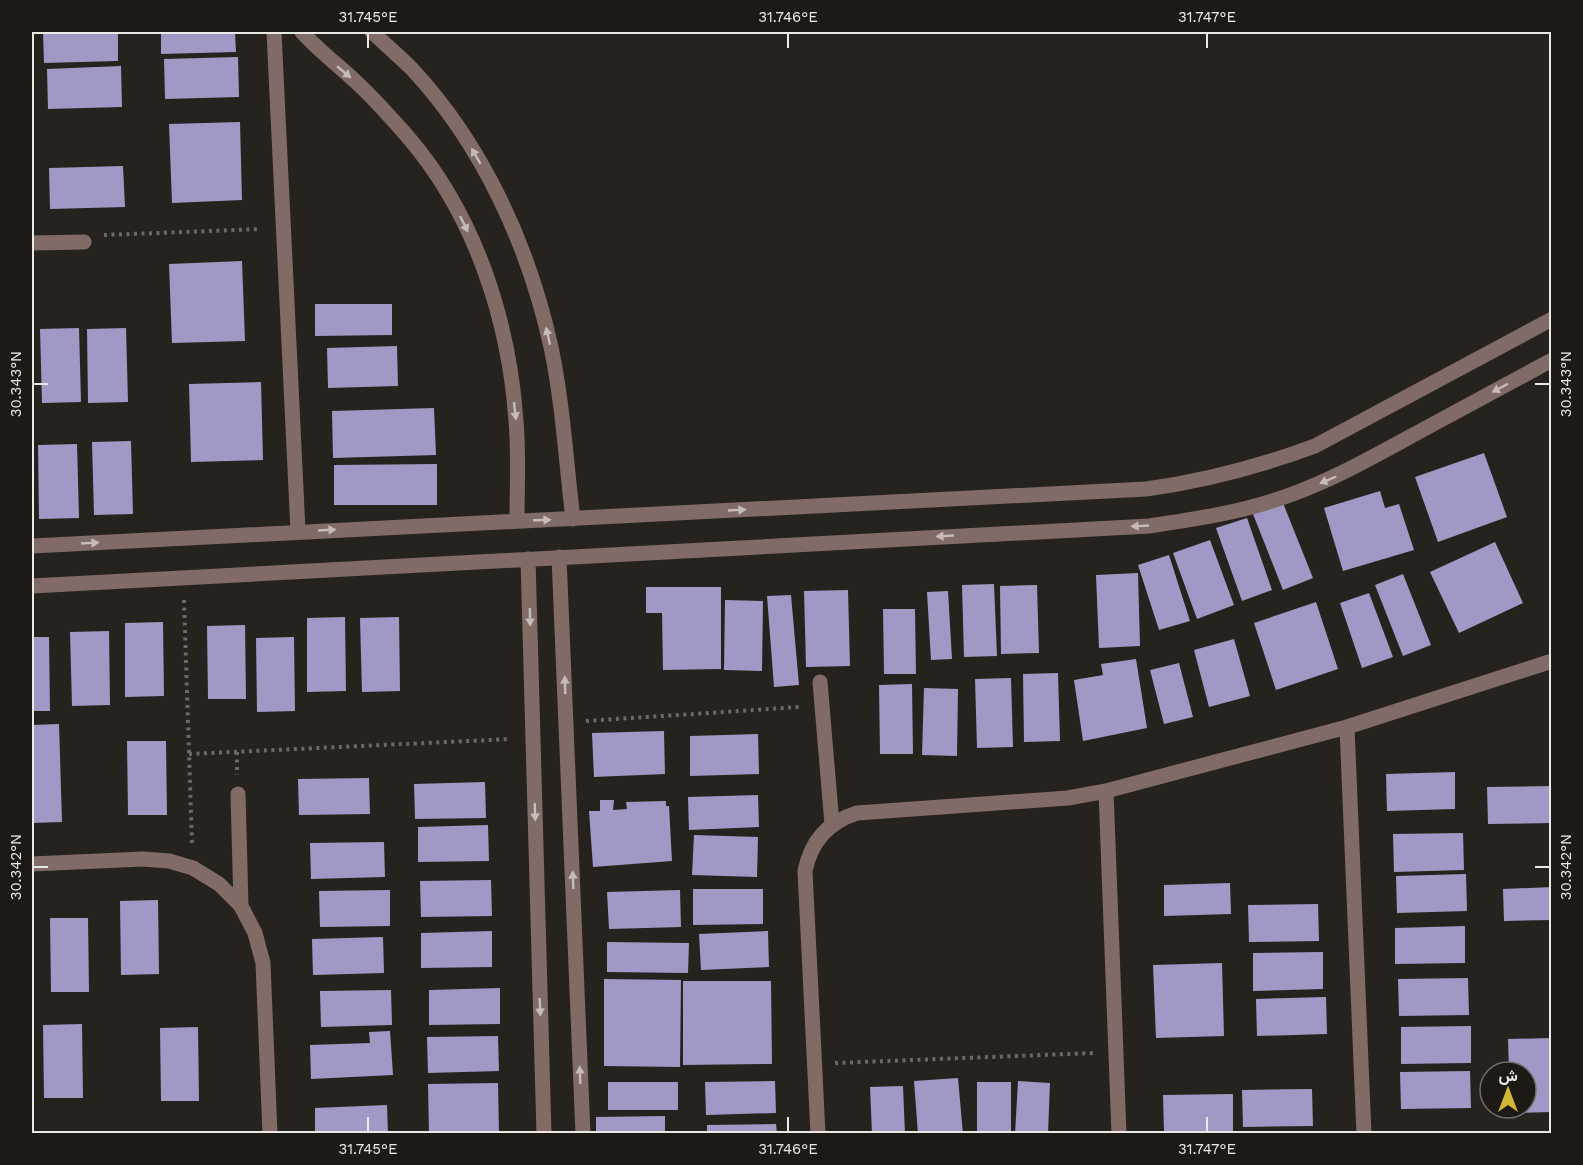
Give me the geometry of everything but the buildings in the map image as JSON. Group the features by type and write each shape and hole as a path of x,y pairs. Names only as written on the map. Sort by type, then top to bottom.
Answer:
{"street":[{"path":"274,32 298,531"},
{"path":"302,32 381,106 410,139 436,175 459,213 478,254 502,332 510,372 516,422 517,521"},
{"path":"372,32 412,70 443,108 471,148 495,190 516,235 536,291 551,349 573,519"},
{"path":"32,243 84,242"},
{"path":"32,546 1146,489 1189,483 1252,468 1315,446 1551,319"},
{"path":"32,586 1149,526 1241,510 1286,497 1329,480 1368,461 1551,360"},
{"path":"559,557 583,1134"},
{"path":"528,559 544,1134"},
{"path":"818,1134 805,871 813,844 832,824 857,813 1068,798 1106,791 1347,726 1551,661"},
{"path":"820,682 832,824"},
{"path":"1347,726 1364,1134"},
{"path":"1106,791 1119,1134"},
{"path":"238,794 241,906"},
{"path":"32,864 143,859 169,861 192,868 219,884 241,906 255,933 262,963 270,1134"}],"path":[{"path":"84,242 102,236 125,233 283,228"},
{"path":"183,578 192,868"},
{"path":"566,723 822,705"},
{"path":"189,754 533,738"},
{"path":"815,1064 1116,1052"}]}
